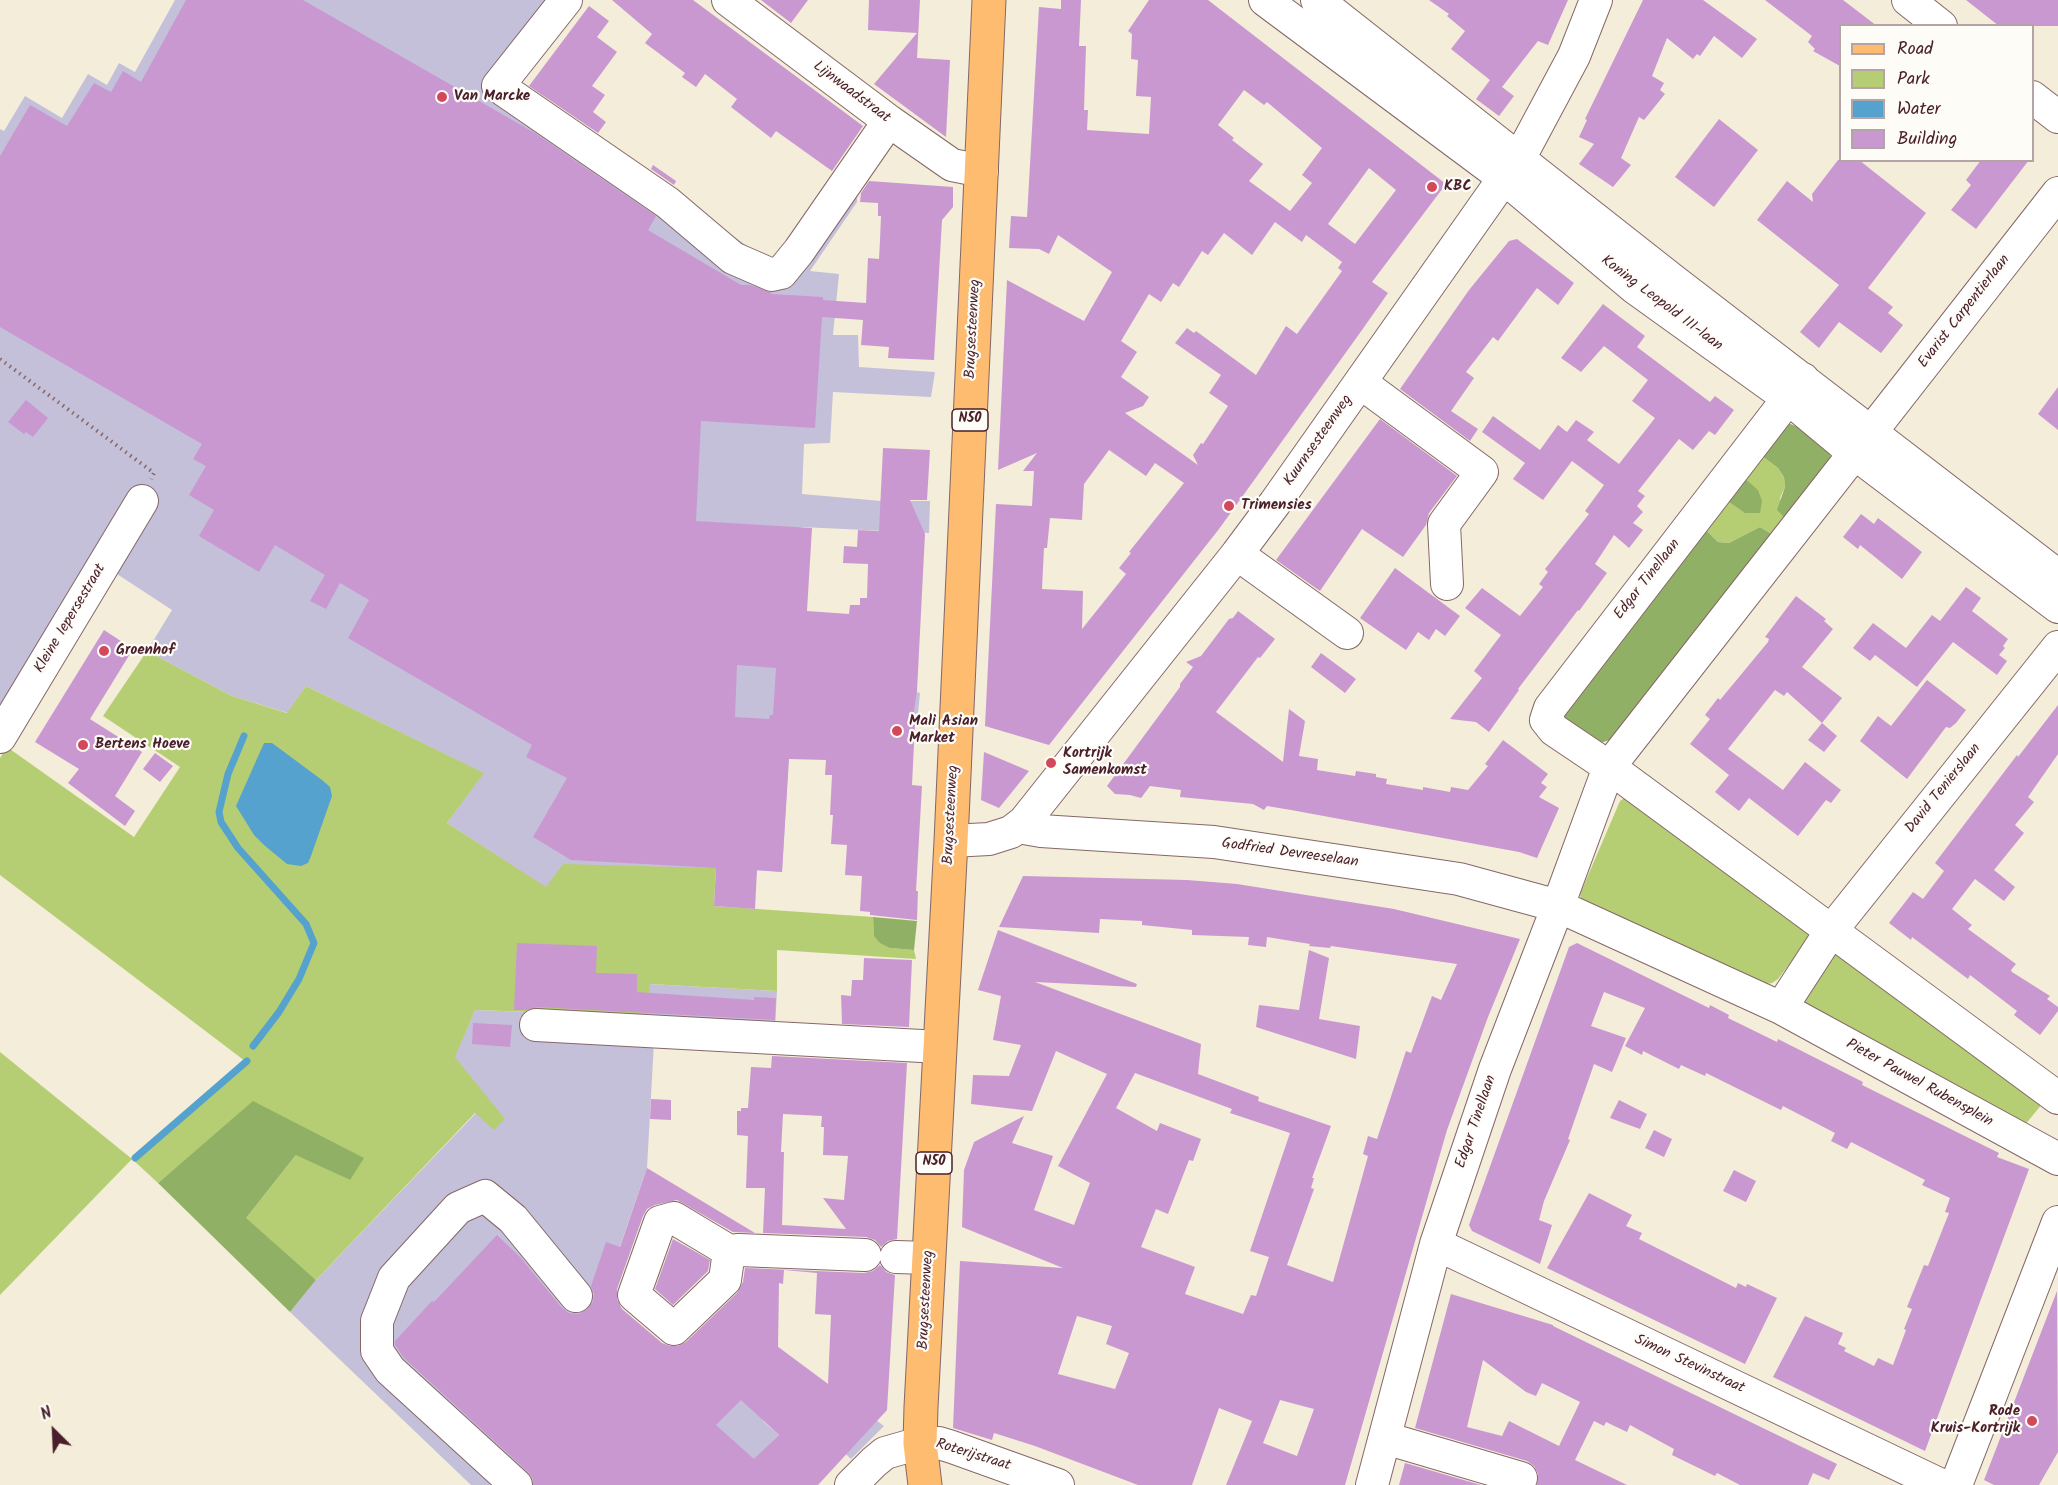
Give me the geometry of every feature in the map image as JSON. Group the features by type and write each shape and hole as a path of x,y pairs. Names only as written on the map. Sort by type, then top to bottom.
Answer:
{"main road":[{"name":"Brugsesteenweg","path":"925,1485 920,1443 951,841 989,0"}],"street":[{"path":"566,0 498,86 668,203 733,258 772,275 781,273 799,251 889,121"},
{"name":"Lijnwaadstraat","path":"728,0 889,121 952,165 982,171"},
{"name":"Koning Leopold III-laan","path":"1265,0 1511,168"},
{"name":"Koning Leopold III-laan","path":"1317,0 1511,168 1635,288 1795,389 1863,443 2058,607"},
{"name":"Kuurnsesteenweg","path":"951,841 989,839 1011,832 1018,827 1237,554 1361,383 1511,168 1574,56 1596,0"},
{"path":"1908,0 1938,24"},
{"path":"2034,99 2058,117"},
{"name":"Evarist Carpentierlaan","path":"1863,443 2058,193"},
{"path":"1361,383 1482,472 1444,524 1447,584"},
{"name":"Edgar Tinellaan","path":"1609,767 1554,730 1546,720 1550,708 1795,389"},
{"name":"Koning Leopold III-laan","path":"1863,443 2058,576"},
{"name":"Edgar Tinellaan","path":"1372,1485 1436,1244 1495,1069 1609,767 1863,443"},
{"name":"Kleine Iepersestraat","path":"0,737 142,501"},
{"path":"1237,554 1347,633"},
{"name":"David Tenierslaan","path":"1831,931 2058,647"},
{"path":"1609,767 2058,1098"},
{"name":"Godfried Devreeselaan","path":"1018,827 1041,831 1226,844 1459,879 1558,906"},
{"name":"Pieter Pauwel Rubensplein","path":"1558,906 1781,1008 2058,1159"},
{"path":"1781,1008 1831,931"},
{"path":"536,1025 940,1047"},
{"path":"516,1485 390,1370 377,1351 376,1322 394,1278 458,1208 485,1196 513,1219 576,1296"},
{"path":"1956,1485 2058,1222"},
{"name":"Simon Stevinstraat","path":"1436,1244 1941,1485"},
{"path":"729,1251 865,1255"},
{"path":"896,1257 929,1258"},
{"path":"1385,1438 1521,1478"},
{"path":"851,1485 885,1453 920,1443"},
{"name":"Roterijstraat","path":"920,1443 939,1443 1058,1485"}],"path":[{"path":"0,359 153,473 142,501"}],"shaded area":[{"path":"175,0 582,0 517,85 776,266 857,175 857,202 810,271 839,274 833,335 858,335 859,367 935,372 931,397 833,392 830,443 804,444 802,494 881,501 930,501 929,533 801,527 794,660 920,693 917,723 791,716 782,872 716,868 546,888 447,823 483,773 306,686 288,713 232,696 147,651 172,610 97,561 0,725 0,129 4,131 25,96 62,118 88,74 107,85 119,63 135,72"},
{"path":"649,984 777,991 775,1028 654,1042 647,1168 599,1307 672,1374 733,1313 884,1426 851,1459 804,1416 771,1412 763,1421 779,1435 769,1445 805,1485 471,1485 290,1312 316,1280 476,1113 504,1119 454,1057 475,1010 647,1016"}],"green space":[{"path":"1788,423 1800,428 1827,449 1831,461 1786,519 1777,510 1785,487 1784,477 1778,468 1758,453"},
{"path":"1758,453 1778,468 1784,477 1785,487 1780,498 1786,519 1775,536 1760,527 1729,543 1718,542 1703,527"},
{"path":"1742,476 1758,490 1762,501 1760,513 1745,513 1725,499"},
{"path":"1703,527 1718,542 1729,543 1760,527 1775,536 1622,736 1594,745 1567,725 1564,714"},
{"path":"147,651 232,696 287,713 306,686 484,773 447,823 546,887 563,864 716,868 714,906 873,917 874,935 890,948 914,950 916,959 777,950 777,991 650,984 647,1016 475,1010 455,1057 505,1119 494,1130 475,1113 316,1280 245,1219 297,1154 350,1180 253,1102 158,1183 132,1159 245,1061 0,875 0,758 7,747 134,837 180,767 103,716"},
{"path":"1627,796 1809,933 1808,940 1778,979 1763,985 1582,902 1580,894 1620,801"},
{"path":"873,917 917,921 914,950 890,948 880,943 874,936"},
{"path":"1834,941 2047,1098 2024,1126 1794,1002"},
{"path":"0,1052 132,1159 0,1295"},
{"path":"253,1101 364,1158 350,1180 296,1155 246,1218 316,1280 290,1312 158,1183"}],"water":[{"path":"264,743 272,743 330,787 332,796 311,856 308,863 301,866 287,864 264,845 254,835 236,806"}],"building":[{"path":"186,0 303,0 535,133 656,216 648,230 741,285 750,285 771,292 771,294 823,297 823,300 866,303 868,258 879,259 881,216 878,216 878,203 860,202 861,193 869,181 953,187 953,207 942,220 934,360 888,358 889,347 861,345 863,320 822,317 815,428 701,421 696,521 812,528 807,611 849,614 850,605 860,605 860,598 867,598 868,564 843,563 844,546 857,547 858,530 879,531 883,448 930,450 927,500 910,500 925,534 917,691 912,723 915,723 912,785 922,786 916,891 918,891 917,920 870,915 870,912 860,911 862,876 845,875 847,845 831,844 832,775 825,775 826,760 789,759 782,872 757,870 755,909 714,906 716,868 571,860 533,837 567,778 526,757 532,745 348,638 369,600 340,583 326,609 310,601 325,575 275,545 259,572 199,536 214,510 189,495 206,466 193,459 202,444 0,327 0,156 30,105 67,126 94,83 111,92 123,71 141,82","holes":["737,665 776,668 773,715 770,715 769,719 735,717"]},
{"path":"612,0 693,0 863,126 832,171 776,131 771,138 731,107 737,99 705,74 696,87 682,77 685,73 645,43 652,34"},
{"path":"761,0 808,0 791,23"},
{"path":"869,0 920,0 917,58 950,60 946,137 874,84 917,33 868,30"},
{"path":"1061,0 1081,0 1079,46 1086,46 1084,110 1088,110 1087,130 1149,134 1151,97 1136,96 1138,60 1131,59 1132,34 1128,31 1149,0 1208,0 1446,184 1372,282 1388,293 1362,330 1219,529 1049,745 985,726 996,504 1032,506 1034,471 1023,471 1037,453 998,470 1007,280 1084,321 1112,272 1058,235 1049,254 1039,249 1009,248 1011,216 1027,217 1039,7 1061,9","holes":["1244,90 1264,105 1267,102 1322,148 1302,175 1312,183 1290,211 1249,181 1263,164 1232,140 1234,138 1218,125","1369,168 1396,190 1355,244 1328,224","1275,222 1302,242 1306,235 1342,262 1338,268 1342,271 1297,334 1286,326 1256,375 1196,331 1194,333 1187,328 1175,343 1221,375 1209,393 1228,406 1193,455 1198,465 1125,413 1143,406 1149,397 1121,377 1137,352 1121,341 1149,294 1161,302 1173,283 1179,287 1202,251 1208,255 1224,233 1252,255","1109,450 1146,476 1155,463 1184,483 1129,552 1131,553 1119,568 1126,574 1082,629 1083,591 1042,589 1044,548 1047,548 1050,518 1082,520 1084,484"]},
{"path":"1429,0 1568,0 1548,45 1538,41 1502,87 1514,96 1499,116 1476,99 1490,80 1451,49 1465,31 1447,16 1449,14"},
{"path":"1643,0 1703,0 1757,39 1742,58 1714,36 1700,56 1697,54 1693,59 1667,38 1652,76 1664,83 1660,90 1665,94 1644,120 1639,117 1621,158 1631,165 1613,187 1579,164 1594,144 1579,137 1587,120 1585,119"},
{"path":"1765,0 1843,0 1874,24 1839,24 1839,65 1813,51 1815,49 1808,42 1812,36"},
{"path":"1966,0 2058,0 2058,26 1996,24"},
{"path":"589,6 609,21 597,37 617,52 592,86 605,95 593,112 606,122 598,133 529,86"},
{"path":"1719,119 1758,150 1714,207 1675,177"},
{"path":"1838,160 1839,162 1862,162 1926,213 1868,288 1893,307 1888,313 1903,325 1881,353 1839,322 1819,348 1800,332 1839,285 1757,220 1787,181 1813,202 1812,194"},
{"path":"1980,162 2027,162 1976,229 1951,210 1971,185 1966,180"},
{"path":"653,165 676,181 674,185 651,169"},
{"path":"1517,239 1574,283 1558,305 1537,288 1498,341 1493,337 1466,372 1474,378 1451,411 1478,429 1470,441 1400,389 1469,290 1509,241"},
{"path":"1603,304 1645,336 1637,347 1710,402 1715,396 1734,410 1715,435 1709,431 1693,450 1679,439 1638,491 1645,496 1637,506 1643,512 1633,523 1643,530 1629,548 1614,535 1595,564 1607,573 1518,689 1489,732 1476,722 1450,719 1482,678 1474,671 1501,635 1465,608 1482,588 1520,616 1543,587 1539,584 1548,572 1545,569 1589,514 1585,511 1604,485 1572,461 1543,500 1513,479 1525,463 1482,432 1493,416 1540,450 1558,425 1567,432 1576,420 1594,432 1587,440 1619,464 1655,418 1632,401 1648,380 1604,346 1581,372 1561,358"},
{"path":"2058,387 2058,430 2038,414"},
{"path":"26,400 48,418 33,437 26,432 24,434 8,422"},
{"path":"1380,419 1457,476 1429,513 1426,525 1403,557 1362,529 1320,591 1276,560"},
{"path":"1861,514 1874,524 1878,518 1922,552 1902,579 1860,545 1858,549 1843,537"},
{"path":"1395,568 1460,616 1445,636 1436,629 1429,640 1418,632 1406,650 1360,618"},
{"path":"1966,587 1981,598 1972,611 2008,639 1999,655 2007,661 1997,675 1953,642 1917,687 1875,655 1870,661 1853,648 1873,623 1906,648 1932,615 1940,621"},
{"path":"1796,596 1826,619 1824,621 1833,629 1802,667 1842,698 1822,723 1787,692 1784,696 1775,690 1728,749 1783,790 1805,762 1841,790 1831,803 1826,800 1798,836 1749,798 1739,811 1715,792 1729,775 1690,744 1710,719 1705,715 1768,642 1769,639 1765,637"},
{"path":"1238,611 1275,639 1260,658 1258,657 1216,712 1283,762 1289,709 1305,721 1299,756 1318,759 1317,770 1355,776 1356,771 1376,774 1376,777 1387,779 1386,784 1423,790 1423,787 1450,792 1451,787 1468,790 1488,766 1485,764 1503,740 1548,774 1541,783 1547,787 1539,797 1559,808 1537,858 1519,852 1291,810 1267,806 1264,810 1253,804 1180,797 1181,790 1150,786 1141,798 1115,794 1107,786 1193,667 1186,662 1201,656 1229,619 1233,618"},
{"path":"104,630 133,649 90,719 142,752 115,796 135,811 125,826 68,783 79,769 35,742"},
{"path":"1321,653 1356,679 1345,693 1311,667"},
{"path":"1927,680 1966,710 1956,723 1950,728 1946,727 1907,779 1860,741 1878,716 1891,726"},
{"path":"2058,705 2058,754 2028,797 2034,802 2015,825 2024,833 1994,870 2015,887 2004,901 1975,879 1952,909 1972,925 1968,929 2016,964 2012,972 2050,996 2047,999 2058,1007 2058,1011 2040,1035 2014,1015 2017,1011 1970,975 1968,979 1912,937 1911,940 1889,923 1913,892 1923,899 1944,871 1935,863"},
{"path":"1822,723 1837,736 1824,752 1808,740"},
{"path":"984,752 1029,771 999,808 981,800"},
{"path":"155,753 173,766 160,782 143,769"},
{"path":"1023,876 1187,880 1237,884 1394,909 1520,939 1488,1017 1447,1130 1345,1485 1226,1485 1252,1421 1219,1408 1192,1485 1138,1485 994,1433 992,1440 953,1428 960,1261 1063,1268 962,1227 964,1170 974,1142 1024,1116 1012,1143 1053,1156 1034,1210 1074,1225 1090,1183 1058,1166 1107,1074 1056,1051 1032,1111 971,1104 973,1075 1009,1076 1021,1045 993,1040 1001,996 978,990 998,930 1137,984 1136,987 1035,982 1201,1044 1198,1074 1259,1097 1258,1101 1331,1126 1312,1178 1314,1178 1311,1188 1314,1189 1287,1265 1333,1282 1368,1156 1363,1154 1368,1136 1377,1139 1406,1051 1411,1053 1432,996 1441,1000 1457,964 1331,946 1330,948 1309,946 1310,944 1267,937 1266,947 1248,945 1249,937 1192,935 1192,930 1142,925 1142,921 1100,919 1099,933 999,927","holes":["1135,1073 1232,1109 1230,1113 1290,1133 1250,1251 1269,1257 1256,1296 1251,1295 1243,1314 1185,1294 1195,1267 1141,1247 1156,1209 1168,1214 1189,1160 1193,1161 1201,1139 1160,1123 1157,1131 1116,1108","1077,1316 1112,1326 1106,1344 1129,1353 1115,1389 1058,1374","1280,1400 1314,1409 1297,1456 1263,1443"]},
{"path":"517,943 597,946 596,973 637,974 637,992 754,1000 754,997 776,998 775,1020 537,1007 514,1010"},
{"path":"1577,943 1709,1008 1710,1005 1729,1015 1728,1018 1777,1042 1778,1039 1863,1082 1862,1085 1999,1153 1997,1157 2029,1169 1925,1451 1773,1377 1805,1316 1843,1333 1838,1344 1846,1348 1844,1351 1874,1366 1878,1358 1893,1365 1912,1309 1907,1307 1924,1265 1928,1266 1949,1213 1945,1212 1950,1198 1922,1185 1925,1180 1851,1142 1847,1149 1831,1141 1835,1133 1783,1106 1781,1110 1706,1073 1705,1076 1681,1065 1679,1069 1643,1051 1642,1055 1625,1046 1645,1008 1604,992 1591,1026 1626,1038 1612,1072 1594,1064 1568,1139 1570,1140 1544,1201 1539,1220 1552,1225 1540,1264 1472,1231 1469,1225 1569,947"},
{"path":"1309,950 1329,958 1319,1019 1360,1026 1356,1059 1256,1027 1259,1005 1299,1010"},
{"path":"864,958 912,960 909,1027 842,1024 841,995 851,996 852,980 863,980"},
{"path":"473,1023 512,1025 510,1047 472,1044"},
{"path":"772,1056 907,1063 897,1239 888,1241 881,1247 875,1240 866,1237 763,1233 765,1188 746,1188 748,1136 737,1135 737,1111 741,1111 741,1108 748,1108 751,1067 771,1068","holes":["783,1114 822,1116 823,1155 848,1156 844,1200 823,1198 846,1229 782,1225"]},
{"path":"651,1099 671,1100 671,1120 650,1119"},
{"path":"1619,1100 1647,1114 1640,1129 1610,1118"},
{"path":"1654,1130 1672,1139 1664,1157 1645,1148"},
{"path":"647,1168 755,1233 733,1232 677,1200 647,1209 617,1289 617,1299 622,1309 662,1343 670,1346 678,1346 686,1342 737,1293 743,1282 745,1268 864,1273 873,1271 880,1265 886,1272 895,1275 887,1410 818,1485 533,1485 533,1479 528,1472 404,1358 395,1345 395,1341 497,1235 520,1257 562,1308 569,1313 578,1314 587,1310 593,1302 594,1294 591,1286 606,1242 620,1247","holes":["784,1270 817,1273 815,1314 831,1315 828,1384 778,1347 779,1283 783,1284","741,1400 779,1435 754,1459 716,1425"]},
{"path":"1734,1170 1756,1181 1746,1202 1723,1191"},
{"path":"1589,1193 1632,1215 1626,1226 1642,1233 1639,1239 1736,1288 1738,1283 1746,1287 1747,1284 1777,1298 1745,1364 1547,1268"},
{"path":"673,1239 710,1260 708,1271 673,1305 655,1289"},
{"path":"2057,1291 2058,1452 2039,1485 1994,1485 1984,1480"},
{"path":"1451,1294 1553,1325 1837,1464 1829,1480 1813,1473 1808,1485 1740,1485 1717,1473 1715,1476 1672,1455 1674,1449 1630,1425 1627,1432 1606,1422 1604,1426 1594,1421 1575,1460 1627,1485 1537,1485 1538,1473 1527,1461 1415,1428","holes":["1483,1360 1526,1392 1536,1396 1542,1383 1580,1402 1559,1446 1509,1421 1502,1436 1467,1427"]},
{"path":"1405,1463 1481,1485 1399,1485"}],"waterway":[{"path":"244,736 228,774 219,812 221,822 238,848 306,924 314,943 299,979 279,1012 253,1046"},
{"path":"135,1158 247,1061"}],"place":[{"name":"Van Marcke","path":"442,97"},
{"name":"KBC","path":"1432,187"},
{"name":"Trimensies","path":"1229,506"},
{"name":"Groenhof","path":"104,651"},
{"name":"Mali Asian Market","path":"897,731"},
{"name":"Bertens Hoeve","path":"83,745"},
{"name":"Kortrijk Samenkomst","path":"1051,763"},
{"name":"Rode Kruis-Kortrijk","path":"2032,1421"}]}
